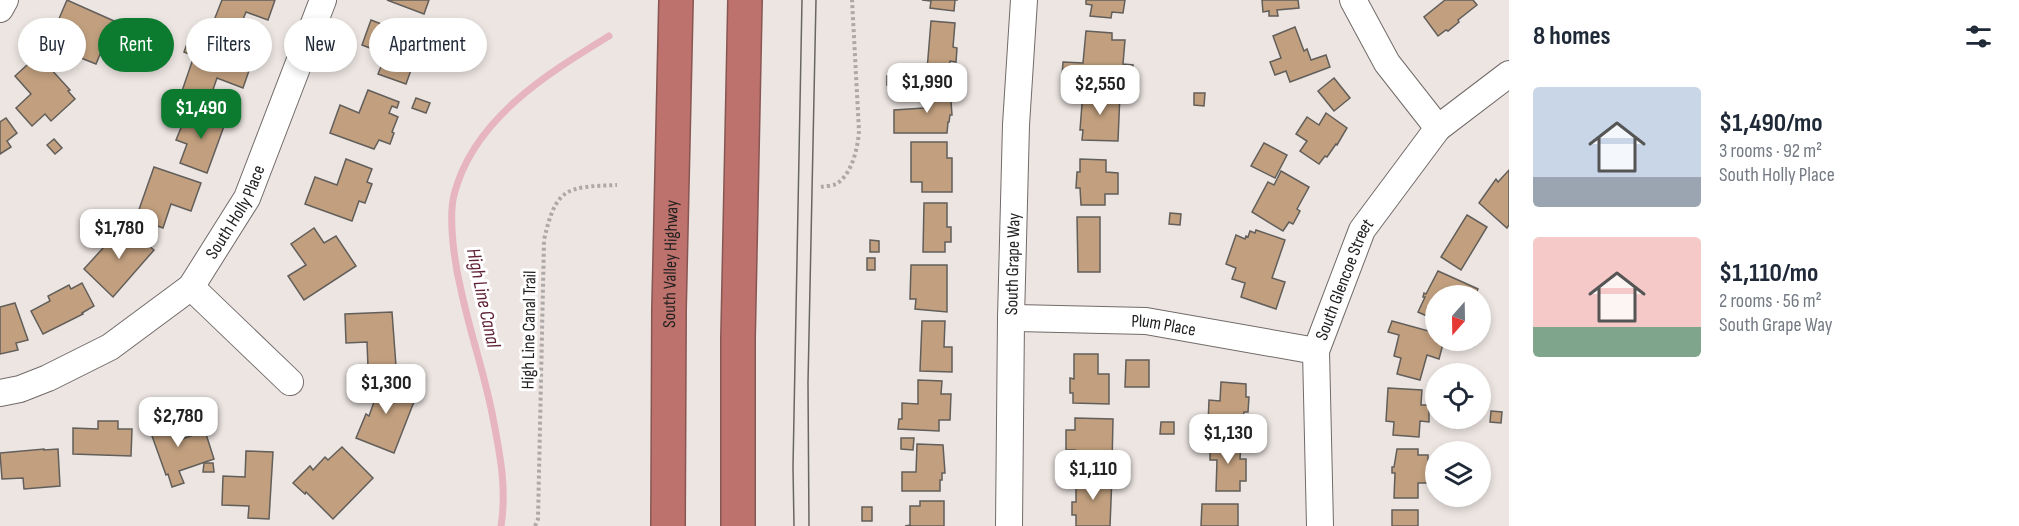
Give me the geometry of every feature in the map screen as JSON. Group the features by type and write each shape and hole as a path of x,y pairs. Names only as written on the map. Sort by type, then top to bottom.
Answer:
{"highway":[{"name":"South Valley Highway","path":"668,526 669,309 676,0"},
{"path":"738,526 738,339 745,0"}],"street":[{"path":"0,9 5,0"},
{"name":"South Holly Place","path":"0,393 20,389 48,378 110,347 191,288 246,198 323,0"},
{"name":"South Grape Way","path":"1009,526 1011,318 1017,125 1024,0"},
{"path":"1353,0 1387,63 1438,128"},
{"name":"South Glencoe Street","path":"1320,526 1316,351 1362,230 1438,128 1509,74"},
{"path":"191,288 290,382"},
{"name":"Plum Place","path":"1011,318 1146,321 1316,351"}],"path":[{"path":"821,187 835,185 845,175 858,145 852,0"},
{"name":"High Line Canal Trail","path":"535,526 538,519 544,240 548,220 554,205 565,192 590,186 617,185"}],"building":[{"path":"67,0 107,18 98,18 96,64 86,60 86,18 59,18"},
{"path":"222,0 275,0 269,18 246,12 244,18 215,18"},
{"path":"387,0 429,0 424,14"},
{"path":"922,0 955,0 954,11 930,8 931,1"},
{"path":"1086,0 1125,0 1123,13 1112,12 1111,18 1090,16 1092,5 1086,4"},
{"path":"1262,0 1298,0 1299,8 1277,10 1278,16 1269,16 1269,11 1263,12"},
{"path":"1445,0 1473,0 1477,5 1448,31 1438,36 1424,17"},
{"path":"931,21 955,23 953,47 957,48 956,62 950,61 949,72 927,70"},
{"path":"369,26 369,48 362,45"},
{"path":"1295,27 1304,51 1307,49 1311,60 1326,55 1330,67 1290,82 1286,71 1275,75 1270,62 1281,58 1273,36"},
{"path":"1086,31 1112,33 1112,40 1125,40 1123,64 1133,65 1132,80 1062,76 1063,62 1083,63"},
{"path":"19,72 54,72 75,99 51,121 45,114 32,126 16,108 31,94 15,76"},
{"path":"189,72 249,72 243,88 217,78 209,101 182,91"},
{"path":"379,72 410,72 406,84 378,74"},
{"path":"887,76 903,77 903,86 887,85"},
{"path":"1334,78 1350,98 1334,111 1318,91"},
{"path":"925,86 950,87 952,115 948,122 947,133 894,133 894,110 924,108"},
{"path":"368,90 399,102 397,108 392,106 389,113 398,117 390,144 379,140 374,149 330,133 340,105 359,113"},
{"path":"1083,91 1120,93 1118,141 1082,140 1083,130 1080,130"},
{"path":"1194,93 1205,93 1204,106 1194,105"},
{"path":"416,98 430,103 426,113 412,108"},
{"path":"199,108 227,118 207,173 180,163 187,144 176,140 183,123 193,127"},
{"path":"1326,113 1347,128 1337,145 1319,164 1300,151 1307,141 1296,134 1307,117 1319,125"},
{"path":"6,118 17,133 7,141 11,147 0,154 0,122"},
{"path":"54,139 62,148 55,154 47,145"},
{"path":"911,142 947,142 947,158 952,158 952,192 922,192 922,182 911,182"},
{"path":"1264,143 1287,155 1275,178 1251,166"},
{"path":"346,159 372,169 367,182 372,184 365,203 359,201 352,221 305,204 315,177 337,185"},
{"path":"1080,159 1106,160 1106,172 1118,173 1118,194 1105,194 1105,205 1081,205 1080,188 1076,188"},
{"path":"154,167 201,183 191,211 171,204 163,228 136,218"},
{"path":"1509,170 1509,225 1507,228 1479,203 1496,179 1498,182"},
{"path":"1281,171 1309,187 1297,209 1300,211 1293,224 1289,222 1283,231 1252,212 1268,182 1274,185"},
{"path":"924,203 947,203 947,227 951,227 951,242 945,242 945,252 923,252"},
{"path":"1170,213 1181,214 1180,225 1169,224"},
{"path":"1467,215 1487,227 1461,270 1441,257"},
{"path":"1077,217 1100,217 1100,272 1078,272"},
{"path":"124,225 154,250 113,297 84,269"},
{"path":"314,228 324,243 336,236 356,266 304,300 288,276 306,265 291,244"},
{"path":"1256,230 1285,240 1272,278 1285,282 1276,309 1241,297 1245,283 1232,279 1236,268 1226,264 1236,235 1245,239 1250,231 1255,233"},
{"path":"870,240 879,241 879,252 870,252"},
{"path":"867,258 875,258 875,270 867,270"},
{"path":"911,265 947,265 947,312 915,309 916,299 910,299"},
{"path":"1438,271 1469,285 1431,285"},
{"path":"82,283 94,306 43,334 31,311 50,301 48,296 69,285 71,289"},
{"path":"1425,297 1425,315 1418,312"},
{"path":"15,303 28,340 16,343 18,350 0,354 0,307"},
{"path":"392,312 396,366 368,367 367,342 346,343 345,314"},
{"path":"922,321 945,321 944,347 952,347 952,372 920,371"},
{"path":"1392,321 1425,330 1425,351 1441,351 1439,359 1427,355 1420,380 1397,374 1401,358 1394,356 1399,335 1388,332"},
{"path":"1074,354 1098,354 1098,374 1109,374 1109,404 1073,403 1070,378 1074,379"},
{"path":"1126,360 1149,360 1149,387 1125,387"},
{"path":"372,377 417,394 394,453 356,438 374,402 364,398"},
{"path":"918,380 942,381 941,394 951,394 950,420 939,420 939,431 898,429 899,419 902,419 902,403 918,404"},
{"path":"1221,382 1246,384 1246,397 1249,397 1248,412 1244,412 1241,429 1218,428 1218,425 1208,424 1209,400 1220,401"},
{"path":"1388,388 1422,390 1421,405 1425,405 1425,422 1420,421 1419,437 1393,435 1394,422 1386,421"},
{"path":"1491,411 1502,412 1501,423 1491,422"},
{"path":"173,413 182,439 205,431 214,459 179,471 184,483 172,487 147,422"},
{"path":"1075,418 1113,419 1112,465 1074,464 1075,450 1066,450 1066,430 1075,430"},
{"path":"98,421 118,421 118,429 132,429 131,456 73,454 73,428 98,429"},
{"path":"1161,422 1174,422 1174,434 1160,434"},
{"path":"901,438 914,438 913,450 901,449"},
{"path":"1210,442 1241,442 1240,459 1246,459 1246,481 1240,481 1240,491 1216,491 1217,460 1210,460"},
{"path":"917,444 943,445 945,473 942,473 942,480 940,480 940,491 902,491 902,472 916,472"},
{"path":"342,447 373,478 333,519 306,492 305,494 293,483 310,466 313,470 325,457 328,460"},
{"path":"58,449 60,486 24,489 23,478 2,479 0,453"},
{"path":"1397,449 1418,449 1418,455 1425,455 1425,483 1418,483 1418,498 1394,498 1395,473 1392,473 1392,467 1394,467"},
{"path":"246,451 273,452 269,519 248,518 249,506 222,505 223,476 245,477"},
{"path":"204,463 213,463 214,472 203,472"},
{"path":"1112,476 1110,526 1076,526 1076,515 1072,515 1072,502 1076,502 1076,477"},
{"path":"920,501 944,501 944,526 905,526 910,525 910,506 920,506"},
{"path":"1202,504 1238,504 1238,526 1201,526"},
{"path":"862,507 872,507 872,521 862,521"},
{"path":"1392,510 1418,510 1418,526 1392,526"}],"waterway":[{"name":"High Line Canal","path":"501,526 503,485 500,458 490,402 457,268 452,229 454,195 464,168 478,143 495,121 538,83 609,36"}],"tram line":[{"path":"794,526 793,467 802,0"},
{"path":"809,526 808,383 816,0"}]}
